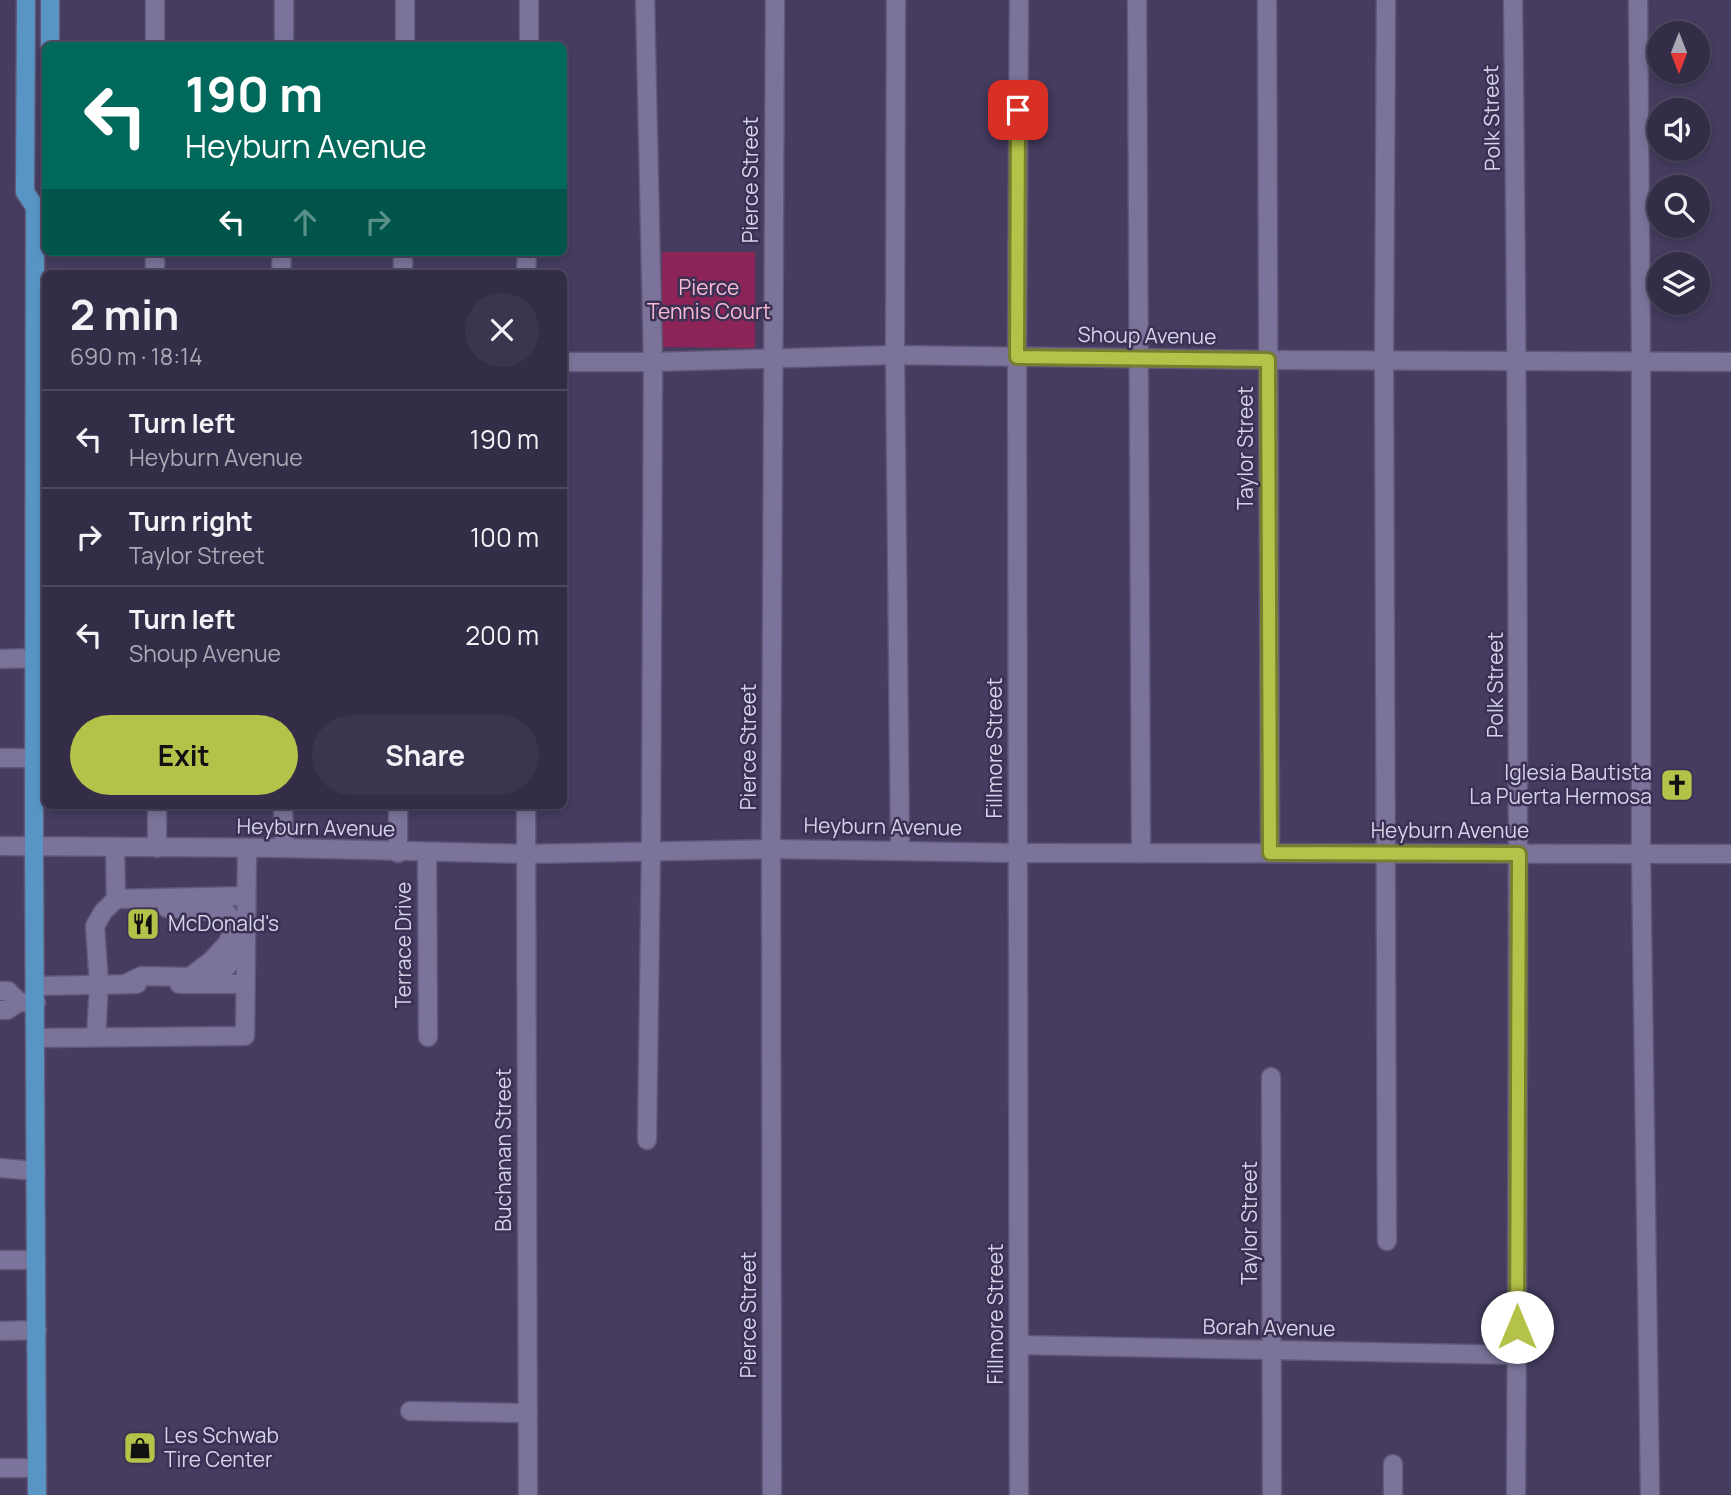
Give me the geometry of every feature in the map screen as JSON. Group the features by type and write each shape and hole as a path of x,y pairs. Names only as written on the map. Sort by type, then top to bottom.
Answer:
{"main road":[{"path":"26,0 25,192 41,203 41,357 30,997 36,1038 37,1495"},
{"path":"50,0 50,42"}],"street":[{"path":"155,0 155,42"},
{"path":"284,42 285,0"},
{"path":"405,0 405,42"},
{"path":"529,0 529,42"},
{"path":"645,0 653,362 647,1140"},
{"name":"Pierce Street","path":"772,1495 771,849 775,0"},
{"path":"895,0 900,849"},
{"name":"Fillmore Street","path":"1019,0 1019,1495"},
{"path":"1137,0 1141,853"},
{"name":"Taylor Street","path":"1267,0 1270,853"},
{"path":"1386,0 1384,360 1387,1241"},
{"name":"Polk Street","path":"1513,0 1518,361 1519,854 1516,1495"},
{"path":"1638,0 1641,362 1640,855 1650,1495"},
{"name":"Shoup Avenue","path":"567,362 895,355 1731,362"},
{"path":"0,659 35,658"},
{"path":"0,758 35,758"},
{"path":"157,809 157,848"},
{"path":"283,809 284,848"},
{"path":"398,809 398,853"},
{"name":"Buchanan Street","path":"526,809 528,1495"},
{"name":"Heyburn Avenue","path":"0,846 284,848 398,853 526,854 900,849 1019,853 1731,854"},
{"path":"115,848 116,899"},
{"path":"36,1038 245,1036 247,848"},
{"name":"Terrace Drive","path":"427,853 428,1037"},
{"path":"96,1037 99,984 95,926 103,912 116,899 246,896"},
{"path":"125,984 142,976 190,977 211,961 232,935 235,923 232,916 226,912 156,908 138,898"},
{"path":"0,1010 7,1010 30,997 99,984 245,984"},
{"path":"0,991 30,997"},
{"name":"Taylor Street","path":"1271,1077 1272,1495"},
{"path":"0,1168 36,1171"},
{"path":"0,1260 36,1260"},
{"path":"0,1331 37,1330"},
{"name":"Borah Avenue","path":"1019,1345 1517,1355"},
{"path":"410,1411 528,1413"},
{"path":"1393,1464 1393,1495"},
{"path":"0,1468 37,1468"}],"green space":[{"name":"Pierce Tennis Court","path":"662,252 755,252 755,348 662,347"}],"place":[{"name":"Iglesia Bautista La Puerta Hermosa","path":"1677,785"},
{"name":"McDonald's","path":"143,924"},
{"name":"Les Schwab Tire Center","path":"140,1448"}],"route":[{"path":"1018,110 1017,357 1268,360 1270,853 1519,854 1517,1327"}]}
